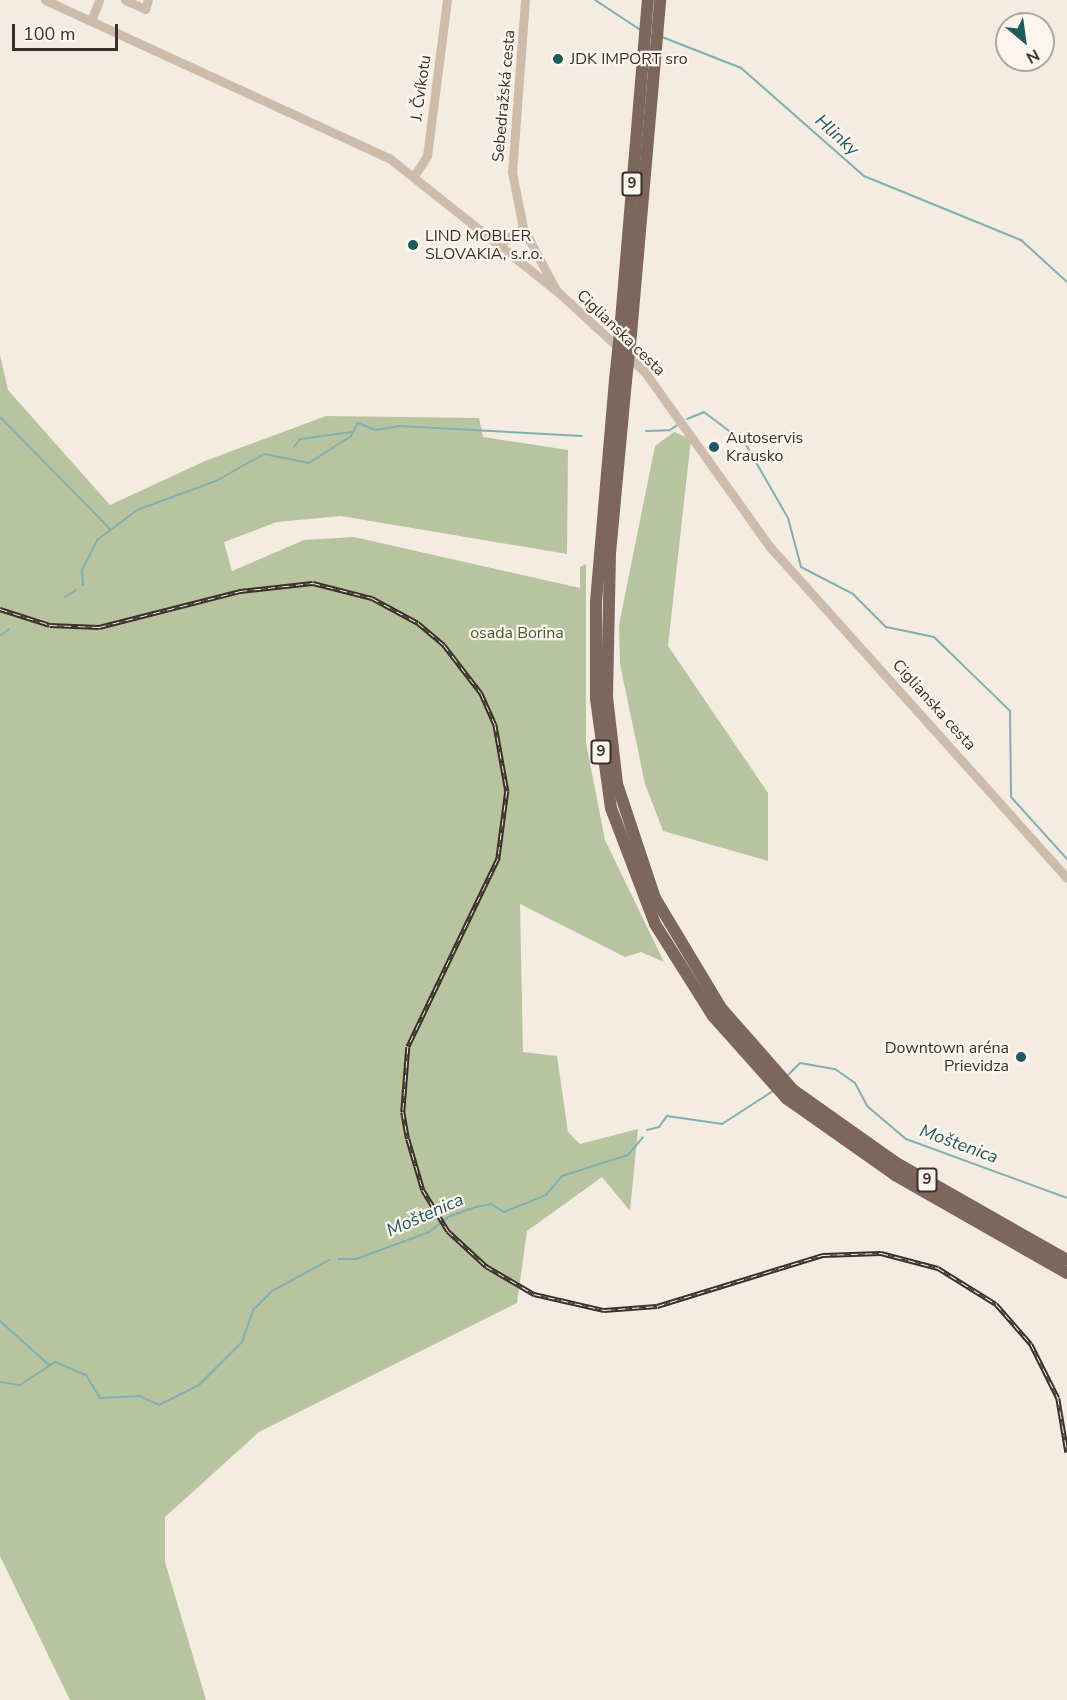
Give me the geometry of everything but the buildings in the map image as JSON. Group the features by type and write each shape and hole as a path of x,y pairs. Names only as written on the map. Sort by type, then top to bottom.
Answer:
{"main road":[{"name":"9","path":"648,0 651,33 621,380 595,629 607,789 633,874 655,924 713,1016 789,1094 887,1171 1067,1273"},
{"name":"9","path":"651,33 660,0"},
{"name":"9","path":"789,1094 898,1164 1067,1260"}],"street":[{"name":"Ciglianska cesta","path":"45,0 350,137 414,176 558,292 644,371 770,547 1067,879"},
{"path":"91,21 99,0"},
{"path":"125,0 145,9 148,0"},
{"name":"J. Čvíkotu","path":"414,176 427,156 447,0"},
{"name":"Sebedražská cesta","path":"525,0 512,151 523,228 558,292"},
{"path":"498,245 523,228"}],"green space":[{"name":"osada Borina","path":"0,355 8,390 110,505 205,461 326,416 479,418 483,437 568,450 567,554 341,516 277,522 224,542 232,571 304,540 354,537 580,588 580,567 586,564 586,743 605,840 664,962 641,952 625,957 520,904 523,1052 557,1056 568,1132 580,1144 638,1129 630,1211 602,1177 527,1231 517,1303 259,1432 165,1517 165,1562 206,1700 70,1700 0,1556"},
{"path":"674,432 691,439 668,646 768,793 768,861 663,831 645,784 620,664 619,625 655,446"}],"waterway":[{"name":"Hlinky","path":"595,0 642,31"},
{"name":"Hlinky","path":"662,37 741,68 864,176 1021,240 1067,282"},
{"path":"687,419 704,412 745,443 788,518 801,567 853,594 886,627 934,637 1010,711 1011,797 1067,859"},
{"path":"0,417 110,529"},
{"path":"83,585 82,570 97,540 137,510 216,481 264,454 309,463 351,436 358,423 375,430 399,426 582,436"},
{"path":"646,431 670,430 679,424"},
{"path":"294,447 300,439 353,432"},
{"path":"65,597 76,590"},
{"path":"0,636 9,629"},
{"name":"Moštenica","path":"787,1076 800,1063 835,1069 855,1083 867,1106 906,1139 1067,1198"},
{"name":"Moštenica","path":"647,1130 659,1127 667,1116 722,1124 773,1091"},
{"name":"Moštenica","path":"338,1259 356,1259 429,1232 448,1217 476,1207 491,1204 504,1212 546,1195 562,1176 628,1155 643,1137"},
{"name":"Moštenica","path":"0,1382 20,1385 55,1362 86,1375 100,1398 139,1396 159,1405 199,1385 242,1342 253,1310 272,1291 329,1260"},
{"path":"0,1321 50,1366"}],"railway":[{"path":"0,609 50,625 99,627 240,591 313,583 372,598 418,623 444,645 481,693 495,724 507,791 498,859 408,1047 403,1112 408,1139 423,1190 448,1231 486,1266 534,1294 604,1310 657,1306 823,1255 881,1253 938,1268 996,1304 1031,1344 1058,1398 1067,1452"}],"place":[{"name":"JDK IMPORT sro","path":"558,59"},
{"name":"LIND MOBLER SLOVAKIA, s.r.o.","path":"413,245"},
{"name":"Autoservis Krausko","path":"714,447"},
{"name":"Downtown aréna Prievidza","path":"1021,1057"}]}
